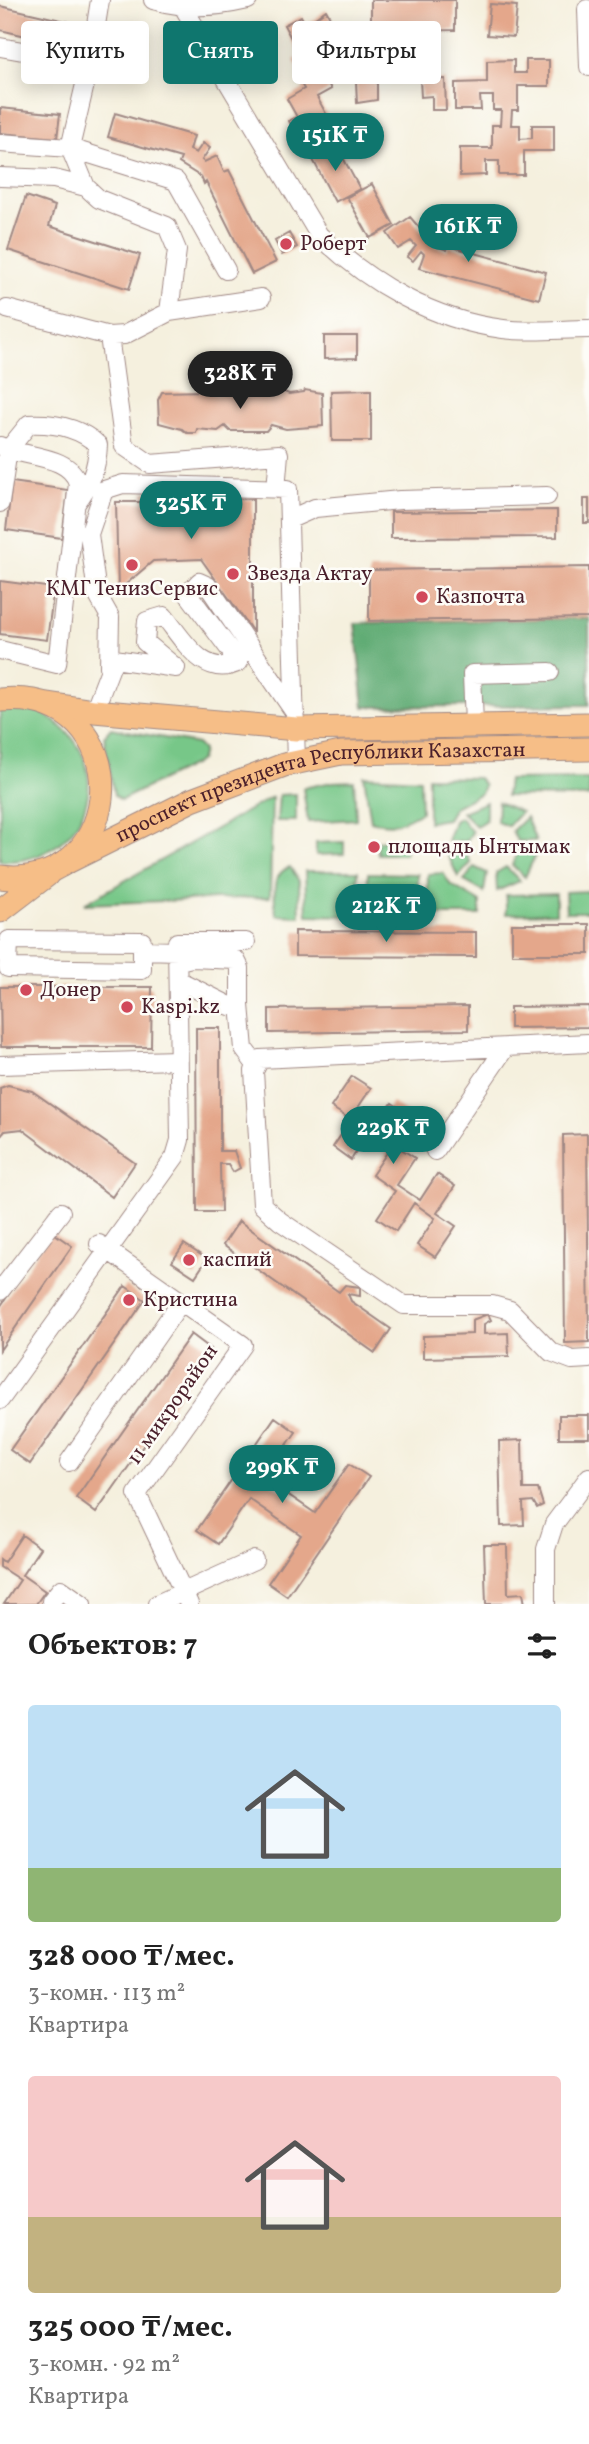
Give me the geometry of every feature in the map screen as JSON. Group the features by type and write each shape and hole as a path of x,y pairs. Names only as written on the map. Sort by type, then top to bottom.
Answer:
{"main road":[{"path":"0,688 66,713 92,740 102,785 97,823 88,841 0,911"},
{"path":"0,700 94,711 295,721 589,724"},
{"name":"проспект президента Республики Казахстан","path":"0,891 52,869 192,800 296,762 341,753 589,749"},
{"path":"0,877 52,869"}],"street":[{"path":"97,21 100,0"},
{"path":"153,0 214,8 248,0"},
{"path":"180,4 319,234 350,265 384,288 441,314 503,330 589,329"},
{"path":"583,7 589,66"},
{"path":"0,47 21,51"},
{"path":"85,84 70,148 86,187 99,199 167,226 177,250 169,312"},
{"path":"0,143 70,148 176,181 226,270"},
{"path":"0,177 54,178 86,187"},
{"path":"7,309 109,336 124,335 169,312 261,298"},
{"path":"109,336 124,446 150,464 279,454 276,489"},
{"path":"0,503 4,448 29,424 52,424 86,434 98,445 97,465 91,483 75,505"},
{"path":"0,650 57,664 78,483 75,474 66,466 4,448"},
{"path":"109,667 110,617 97,594 89,534 104,490 123,484 288,489 296,762"},
{"path":"290,519 315,508 400,500 547,496"},
{"path":"94,711 114,659 176,668 145,642 147,621 164,616 197,657 208,665 228,667 239,662 188,594 199,582 208,586 295,721"},
{"path":"474,724 472,674 550,672"},
{"path":"9,940 142,941 142,950 142,970 8,968 9,940"},
{"path":"0,1400 103,1247 175,1157 180,1140 177,942 246,942"},
{"path":"142,950 192,958 236,960 240,968 244,1049 256,1065 262,1205 280,1221 404,1305 492,1305 510,1310 551,1352 572,1360 589,1359"},
{"path":"178,980 230,1006 240,1005"},
{"path":"256,1065 260,1059 589,1043"},
{"path":"435,1151 505,1048"},
{"path":"0,1065 177,1060"},
{"path":"0,1292 61,1212"},
{"path":"69,1462 180,1303 103,1247"},
{"name":"11 микрорайон","path":"180,1303 243,1346 138,1494 186,1597"},
{"path":"546,1604 546,1549 554,1524 589,1478"},
{"path":"157,1604 186,1597 254,1560"},
{"path":"51,1601 61,1589 82,1604"}],"green space":[{"path":"589,618 589,705 364,707 355,623"},
{"path":"0,705 33,707 73,739 85,762 89,786 84,810 72,831 54,848 29,858 0,861"},
{"path":"111,728 197,744 203,750 201,759 121,800 114,795 104,736"},
{"path":"364,776 420,779 421,812 398,823 371,821"},
{"path":"428,777 478,778 484,785 481,793 454,807 447,819 428,822"},
{"path":"589,779 589,797 506,796 508,780"},
{"path":"354,781 356,819 308,822 303,788"},
{"path":"296,794 296,821 277,821 279,795"},
{"path":"272,797 270,897 84,904"},
{"path":"486,802 486,820 476,826 462,812"},
{"path":"498,802 521,812 508,826 497,822"},
{"path":"460,817 472,832 467,841 447,841 454,821"},
{"path":"526,817 536,841 517,841 512,831"},
{"path":"405,839 405,854 378,854 377,841"},
{"path":"344,842 344,854 316,855 316,843"},
{"path":"518,852 537,852 525,877 512,865"},
{"path":"447,853 466,853 471,863 458,877"},
{"path":"290,867 299,881 300,916 276,915 276,881 283,871"},
{"path":"474,867 487,873 484,892 464,881"},
{"path":"506,867 520,881 497,891 496,873"},
{"path":"305,871 358,871 356,916 307,915"},
{"path":"368,873 418,874 417,915 367,915"},
{"path":"443,873 450,884 480,902 480,915 427,915 428,874"},
{"path":"589,891 589,912 566,912 565,892"},
{"path":"556,894 556,913 506,914 506,895"}],"building":[{"path":"371,0 455,0 455,30 441,30 441,21 371,21"},
{"path":"490,4 517,6 514,37 487,35"},
{"path":"0,6 65,21 21,21 21,35 0,30"},
{"path":"326,10 332,21 311,21"},
{"path":"301,16 304,21 292,21 292,40 284,25"},
{"path":"514,60 514,73 526,73 526,60 549,60 549,86 518,86 518,110 512,110 511,125 520,125 520,139 532,138 532,125 554,125 554,151 524,151 524,175 499,175 499,161 486,161 486,175 460,176 460,148 492,148 492,125 500,125 501,110 493,110 493,96 480,96 481,110 455,110 455,83 487,82 487,61"},
{"path":"441,79 445,79 446,110 432,110 432,96 421,97 420,84 441,84"},
{"path":"301,84 328,84 331,89 317,97 330,121 298,138 289,121 297,117 287,99 304,89"},
{"path":"356,84 377,84 377,100 357,103"},
{"path":"0,108 60,114 57,138 0,133"},
{"path":"115,113 194,136 190,150 196,153 203,143 210,148 202,160 204,162 217,156 224,172 229,170 276,262 252,274 206,182 204,184 201,177 179,163 181,158 108,137"},
{"path":"335,143 360,189 335,202 311,156"},
{"path":"372,184 394,225 370,238 347,197"},
{"path":"26,196 55,206 49,226 140,255 129,289 8,250"},
{"path":"410,217 435,246 447,250 448,246 546,272 539,299 419,268 424,254 421,251 413,261 407,257 416,246 411,241 398,249 387,233"},
{"path":"289,233 297,247 282,255 275,241"},
{"path":"324,336 357,336 357,358 324,359"},
{"path":"244,388 256,395 271,395 279,390 289,394 305,390 322,393 323,426 286,429 271,425 266,431 230,431 225,426 218,431 197,429 196,433 187,433 159,423 158,400 162,392 207,391 216,394"},
{"path":"371,390 371,441 332,441 331,391"},
{"path":"12,482 68,490 62,538 6,530"},
{"name":"Звезда Актау","path":"144,492 154,492 154,501 253,499 253,632 201,559 153,561 118,591 116,502 144,502"},
{"path":"584,499 589,499 589,523 584,523"},
{"path":"557,510 557,537 391,538 391,512"},
{"path":"589,567 589,618 369,621 369,570"},
{"path":"0,581 54,588 47,640 0,634"},
{"path":"512,924 589,924 589,954 512,954"},
{"path":"295,931 476,932 476,957 295,956"},
{"path":"0,987 152,987 151,1047 1,1047"},
{"path":"468,1006 468,1030 269,1033 269,1009"},
{"path":"589,1006 589,1027 510,1028 510,1007"},
{"path":"196,1028 220,1028 220,1151 234,1151 240,1168 233,1172 228,1164 220,1164 221,1212 197,1212"},
{"path":"352,1076 371,1088 353,1115 374,1129 392,1103 410,1115 392,1143 415,1158 397,1185 420,1200 437,1174 455,1186 437,1213 456,1226 435,1257 417,1245 435,1218 414,1203 396,1231 377,1218 395,1191 372,1175 390,1148 368,1133 351,1160 333,1147 351,1120 331,1107"},
{"path":"8,1085 32,1091 135,1163 112,1197 22,1129 5,1131 0,1137 0,1088"},
{"path":"587,1134 589,1342 565,1343 563,1135"},
{"path":"239,1221 339,1292 345,1285 360,1287 360,1296 348,1294 351,1301 391,1329 375,1353 223,1245"},
{"path":"52,1232 72,1246 0,1350 0,1307"},
{"path":"184,1244 207,1259 195,1277 172,1262"},
{"path":"125,1286 145,1300 30,1464 10,1450"},
{"path":"488,1314 491,1320 484,1324 484,1334 508,1333 509,1356 423,1358 423,1336 472,1334 472,1320"},
{"path":"191,1334 211,1349 96,1513 76,1498"},
{"path":"559,1415 589,1415 589,1438 559,1438"},
{"path":"275,1417 296,1432 264,1478 315,1513 349,1464 369,1477 287,1596 268,1583 301,1535 249,1499 218,1544 197,1530"},
{"path":"522,1440 523,1489 538,1489 543,1505 537,1508 533,1501 523,1502 524,1525 501,1526 499,1441"},
{"path":"22,1535 40,1548 22,1575 45,1591 36,1604 4,1604 20,1580 0,1567 0,1559 4,1562"},
{"path":"484,1545 507,1545 508,1594 523,1593 525,1604 486,1604"}],"place":[{"name":"Роберт","path":"286,244"},
{"name":"КМГ ТенизСервис","path":"132,565"},
{"name":"Звезда Актау","path":"233,574"},
{"name":"Казпочта","path":"422,597"},
{"name":"площадь Ынтымак","path":"374,847"},
{"name":"Донер","path":"26,990"},
{"name":"Kaspi.kz","path":"127,1007"},
{"name":"каспий","path":"189,1260"},
{"name":"Кристина","path":"129,1300"}]}
